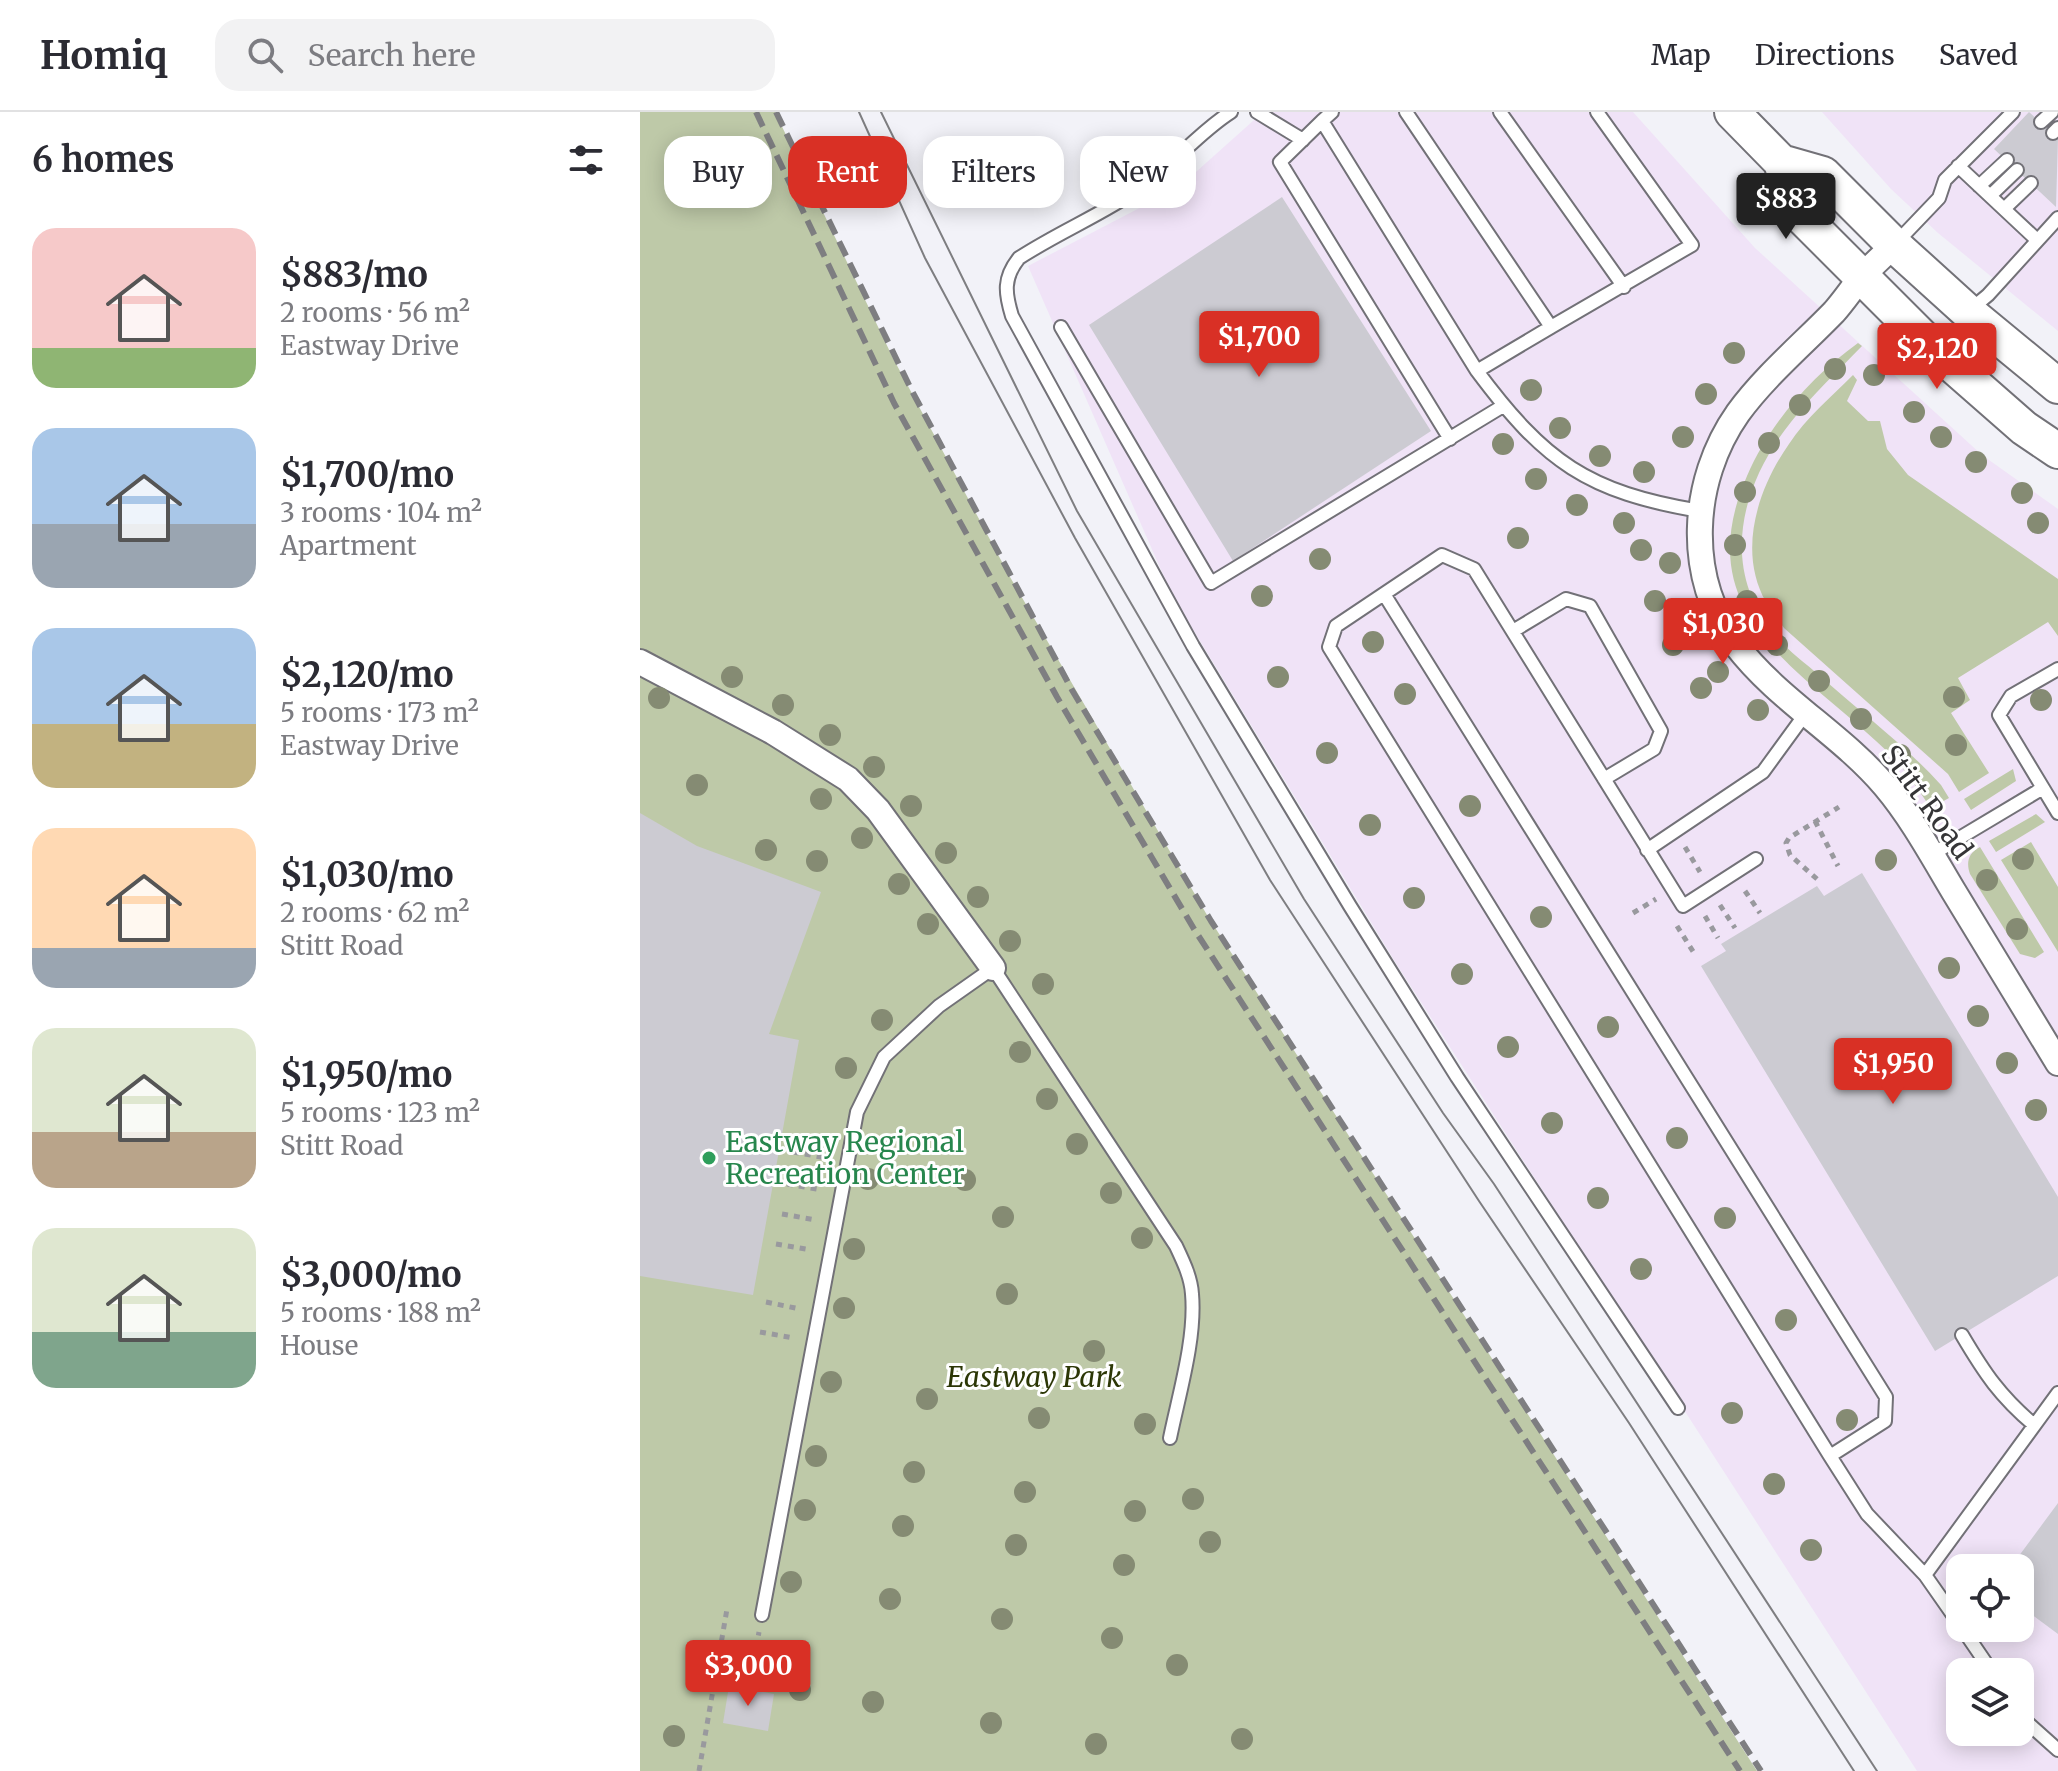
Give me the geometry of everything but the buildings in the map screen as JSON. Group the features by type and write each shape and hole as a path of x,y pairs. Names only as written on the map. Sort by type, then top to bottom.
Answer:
{"main road":[{"path":"1732,112 1781,162 1795,210 1935,350 2024,428 2058,451"},
{"path":"1781,162 1823,174 1894,245 1968,312 2056,380"}],"street":[{"name":"Stitt Road","path":"1894,245 1738,414 1711,465 1700,511 1701,560 1711,602 1734,642 1758,671 1859,758 1887,788 2058,1063"},
{"path":"640,662 773,732 848,779 878,810 993,968"}],"lane":[{"path":"1231,112 1213,123 1168,168 1139,189 1019,258 1008,272 1005,293 1012,316 1193,646 1350,906 1457,1077 1678,1408"},
{"path":"1257,112 1303,140"},
{"path":"1406,112 1551,327"},
{"path":"1500,112 1624,287"},
{"path":"1477,371 1692,245 1597,112"},
{"path":"1894,245 1939,198 1945,180 2013,112"},
{"path":"2041,122 2052,112"},
{"path":"1450,439 1280,162 1327,117 1477,371 1503,406 1538,444 1575,473 1613,490 1656,504 1700,511"},
{"path":"1979,186 2007,160"},
{"path":"1958,166 2037,240"},
{"path":"1990,196 2017,170"},
{"path":"2004,209 2031,183"},
{"path":"1968,312 1988,295 2058,218"},
{"path":"1061,327 1211,583 1503,406"},
{"path":"1756,859 1683,906 1474,569 1442,555 1336,626 1329,647 1830,1456 1867,1514 1925,1575 1946,1605"},
{"path":"1384,594 1886,1397 1885,1421 1830,1456"},
{"path":"1513,631 1566,599 1590,606 1661,731 1654,749 1604,779"},
{"path":"2058,669 2011,696 1999,715 2058,813"},
{"path":"1647,850 1763,772 1806,713"},
{"path":"1931,855 2043,788"},
{"path":"762,1615 811,1341 857,1112 884,1057 939,1006 993,968 1176,1246 1186,1269 1192,1291 1192,1315 1170,1438"},
{"path":"1962,1335 1988,1379 2007,1402 2034,1425"},
{"path":"1925,1575 2058,1393"},
{"path":"2034,1729 2058,1750"}],"path":[{"path":"1817,879 1790,855 1786,843 1789,838 1839,807"},
{"path":"1815,821 1838,866"},
{"path":"793,1152 846,1162"},
{"path":"787,1184 840,1194"},
{"path":"782,1214 834,1224"},
{"path":"776,1244 828,1253"},
{"path":"766,1302 817,1312"},
{"path":"760,1332 811,1341"},
{"path":"699,1771 727,1609"},
{"path":"752,1671 762,1615"}],"shaded area":[{"path":"1263,112 1633,112 1755,248 1982,455 2058,509 2058,1771 1917,1771 1397,965 1172,595 1028,266 1140,208 1196,208 1196,172"},
{"path":"1822,112 2058,112 2058,331 1938,233 1891,189"}],"green space":[{"name":"Eastway Park","path":"640,112 775,112 788,139 788,208 821,208 893,358 1010,577 1207,915 1757,1771 640,1771"},
{"path":"1858,343 1862,346 1791,422 1760,472 1743,526 1742,554 1746,581 1757,608 1784,645 1897,742 1941,785 1949,798 1931,808 1891,755 1792,667 1764,637 1743,605 1731,568 1732,525 1756,456 1808,386"},
{"path":"1853,375 1857,380 1847,401 1868,421 1880,421 1887,449 1908,475 2058,579 2058,636 2048,622 1958,678 1970,700 1951,713 1989,773 1959,792 1948,774 1784,628 1757,582 1752,541 1760,500 1768,480 1803,425"},
{"path":"2013,769 2016,781 1971,810 1964,799"},
{"path":"2036,814 2045,822 1996,852 1989,841"},
{"path":"2031,842 2058,887 2058,952 2001,860"},
{"path":"1980,847 2044,952 2035,958 2020,954 1970,874 1969,859"}],"tram line":[{"path":"859,112 925,258 1075,538 1270,880 1479,1201 1629,1423 1854,1771"},
{"path":"881,112 1077,511 1304,899 1877,1771"}],"railway":[{"path":"756,112 894,403 1057,697 1194,929 1740,1771"},
{"path":"776,112 912,391 1072,690 1211,921 1761,1771"}],"place":[{"name":"Eastway Regional Recreation Center","path":"709,1158"}]}
